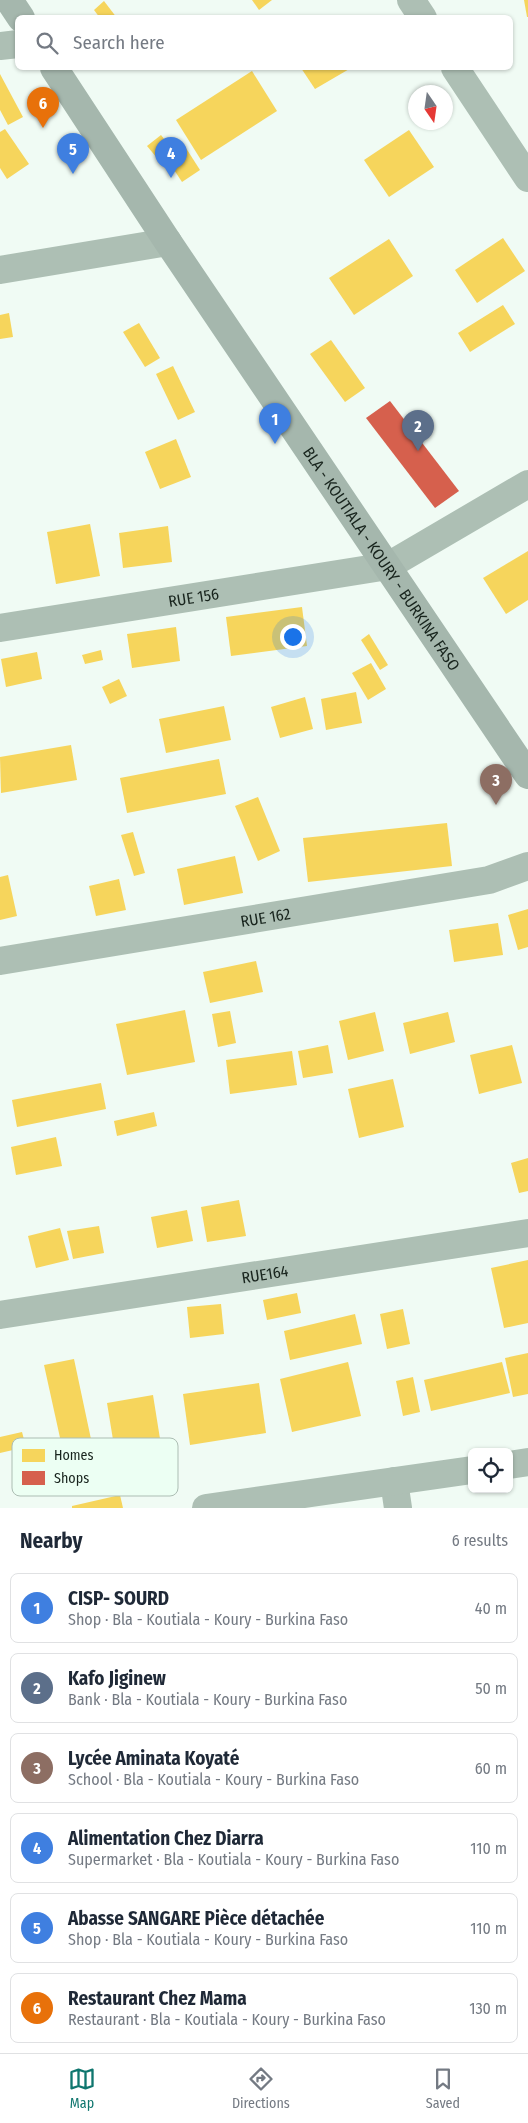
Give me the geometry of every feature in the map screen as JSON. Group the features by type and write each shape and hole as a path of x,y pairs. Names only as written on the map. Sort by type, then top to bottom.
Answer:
{"main road":[{"path":"9,0 19,15"},
{"name":"BLA - KOUTIALA - KOURY - BURKINA FASO","path":"55,70 168,242 528,775"}],"street":[{"path":"411,0 420,15"},
{"path":"0,46 15,44"},
{"path":"456,70 528,178"},
{"path":"0,270 168,242"},
{"path":"388,566 528,484"},
{"name":"RUE 156","path":"0,628 388,566"},
{"name":"RUE 162","path":"0,960 489,880 528,866"},
{"name":"RUE164","path":"0,1315 528,1233"},
{"path":"513,1464 528,1462"},
{"path":"206,1508 468,1471"},
{"path":"394,1481 398,1508"}],"building: Homes":[{"path":"252,0 272,0 259,10"},
{"path":"524,0 528,0 528,17 527,17"},
{"path":"104,1 115,15 98,15 94,10"},
{"path":"302,70 348,70 315,89"},
{"path":"252,71 277,111 201,160 176,120"},
{"path":"0,74 23,117 8,125 0,110"},
{"path":"5,129 29,164 7,179 0,168 0,132"},
{"path":"409,130 434,167 389,197 364,160"},
{"path":"161,135 171,148 157,158 147,146"},
{"path":"184,145 200,170 182,182 165,156"},
{"path":"503,238 525,271 477,303 455,270"},
{"path":"389,239 413,276 354,315 329,278"},
{"path":"503,305 515,324 470,352 458,333"},
{"path":"9,313 13,337 0,339 0,315"},
{"path":"139,323 160,358 145,367 123,332"},
{"path":"331,340 365,388 345,402 310,354"},
{"path":"173,366 195,412 178,420 156,374"},
{"path":"176,439 191,477 160,489 145,452"},
{"path":"90,524 100,576 56,584 47,532"},
{"path":"168,526 172,562 123,568 119,533"},
{"path":"528,551 528,600 506,614 483,578"},
{"path":"302,607 307,646 231,656 226,617"},
{"path":"176,627 180,661 132,668 127,634"},
{"path":"369,634 388,665 380,670 361,640"},
{"path":"101,650 103,660 85,664 82,655"},
{"path":"37,652 42,679 6,687 1,659"},
{"path":"371,663 386,689 368,700 352,673"},
{"path":"119,679 127,696 110,704 102,687"},
{"path":"356,692 362,723 326,730 321,699"},
{"path":"305,697 313,729 280,738 271,707"},
{"path":"224,706 231,740 166,753 159,719"},
{"path":"71,745 77,780 1,793 0,757"},
{"path":"219,759 226,794 127,813 120,778"},
{"path":"258,797 280,851 258,861 235,806"},
{"path":"447,823 452,866 308,882 303,838"},
{"path":"133,832 145,873 134,876 121,835"},
{"path":"235,856 243,893 184,905 177,869"},
{"path":"8,875 17,916 0,920 0,877"},
{"path":"119,879 126,910 96,916 89,886"},
{"path":"528,909 528,947 518,950 508,915"},
{"path":"498,923 503,955 454,962 449,930"},
{"path":"256,961 263,992 210,1003 203,972"},
{"path":"185,1010 195,1062 127,1075 116,1024"},
{"path":"230,1011 236,1043 218,1047 212,1014"},
{"path":"375,1012 384,1051 348,1060 339,1021"},
{"path":"448,1012 455,1042 410,1054 403,1023"},
{"path":"328,1045 333,1073 303,1078 298,1051"},
{"path":"512,1045 522,1083 479,1094 470,1055"},
{"path":"292,1051 297,1085 230,1094 226,1060"},
{"path":"393,1079 404,1127 359,1138 348,1089"},
{"path":"101,1083 106,1109 17,1127 12,1100"},
{"path":"154,1112 157,1126 117,1136 114,1121"},
{"path":"56,1137 62,1166 16,1175 11,1147"},
{"path":"528,1158 528,1191 519,1193 511,1163"},
{"path":"239,1200 246,1236 207,1242 201,1207"},
{"path":"187,1210 193,1241 157,1248 151,1217"},
{"path":"99,1226 104,1253 73,1259 67,1231"},
{"path":"60,1228 69,1260 36,1268 28,1236"},
{"path":"528,1260 528,1323 504,1328 491,1268"},
{"path":"297,1293 301,1313 267,1320 263,1300"},
{"path":"221,1304 224,1334 190,1338 187,1307"},
{"path":"403,1309 410,1344 387,1349 380,1314"},
{"path":"355,1314 362,1344 290,1360 284,1331"},
{"path":"528,1353 528,1394 513,1397 505,1358"},
{"path":"74,1359 91,1438 60,1438 44,1365"},
{"path":"348,1362 361,1416 292,1432 280,1379"},
{"path":"502,1362 510,1393 431,1411 424,1380"},
{"path":"413,1377 420,1412 403,1416 396,1381"},
{"path":"259,1383 266,1433 190,1445 183,1394"},
{"path":"153,1395 160,1438 113,1438 107,1403"},
{"path":"22,1432 24,1438 12,1438 12,1450 0,1453 0,1437"},
{"path":"120,1496 123,1508 72,1508 72,1506"}],"building: Shops":[{"path":"390,401 459,491 435,508 366,418"}],"place":[{"name":"Restaurant Chez Mama","path":"43,128"},
{"name":"Abasse SANGARE Pièce détachée","path":"73,174"},
{"name":"Alimentation Chez Diarra","path":"171,178"},
{"name":"CISP- SOURD","path":"275,444"},
{"name":"Kafo Jiginew","path":"418,451"},
{"name":"Lycée Aminata Koyaté","path":"496,805"}]}
